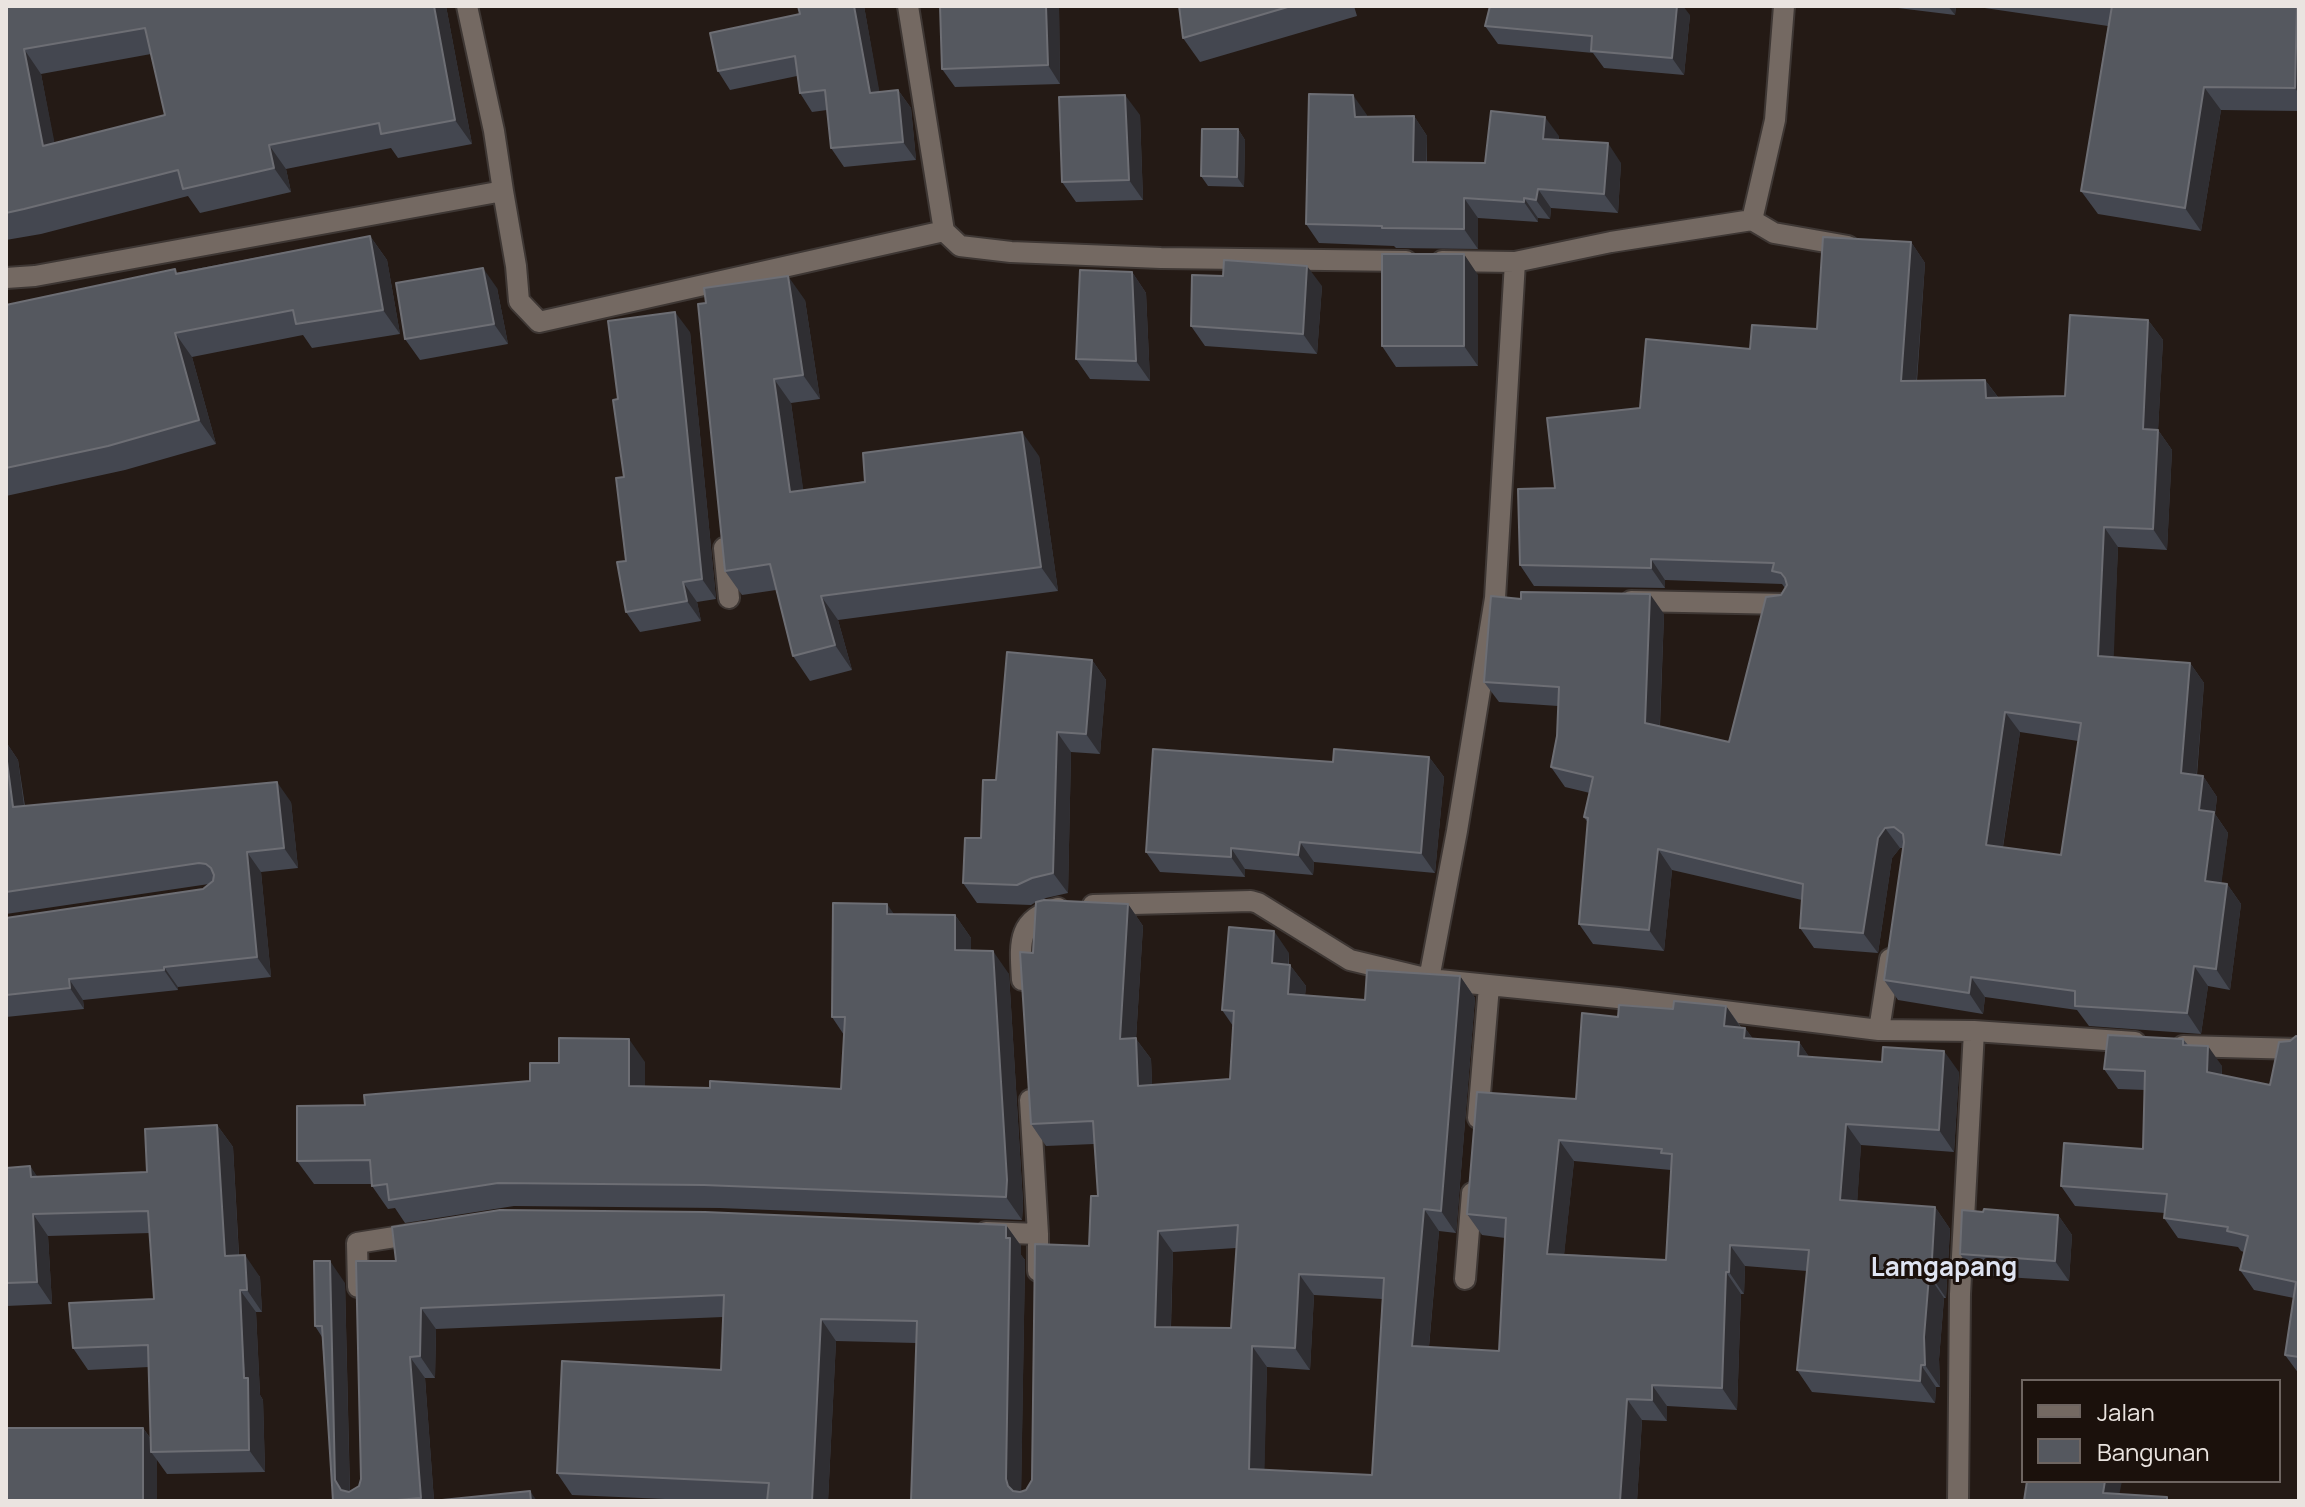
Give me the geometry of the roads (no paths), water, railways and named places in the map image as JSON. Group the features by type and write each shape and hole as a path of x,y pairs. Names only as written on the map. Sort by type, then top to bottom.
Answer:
{"street":[{"path":"467,6 494,131 519,301 539,322 698,293 944,231"},
{"path":"908,6 944,231 960,246 1011,252 1161,258 1515,262 1611,242 1752,220 1774,233 1848,246"},
{"path":"1752,220 1775,120 1784,6"},
{"path":"6,278 35,276 503,191"},
{"path":"1429,979 1503,599 1515,262"},
{"path":"722,536 729,598"},
{"path":"1619,601 1788,604"},
{"path":"1023,999 1020,941 1025,928 1034,918 1049,911 1067,906 1251,901 1350,960 1429,979 1618,998 1879,1030 1974,1031 2157,1044 2299,1049"},
{"path":"1879,1030 1893,938"},
{"path":"1477,1135 1489,986"},
{"path":"1959,1501 1960,1294 1974,1031"},
{"path":"1028,1077 1038,1234 1037,1297"},
{"path":"1465,1279 1474,1179"},
{"path":"358,1303 357,1243 442,1229"},
{"path":"959,1231 1038,1234"}],"district":[{"name":"Lamgapang","path":"1944,1269"}]}
